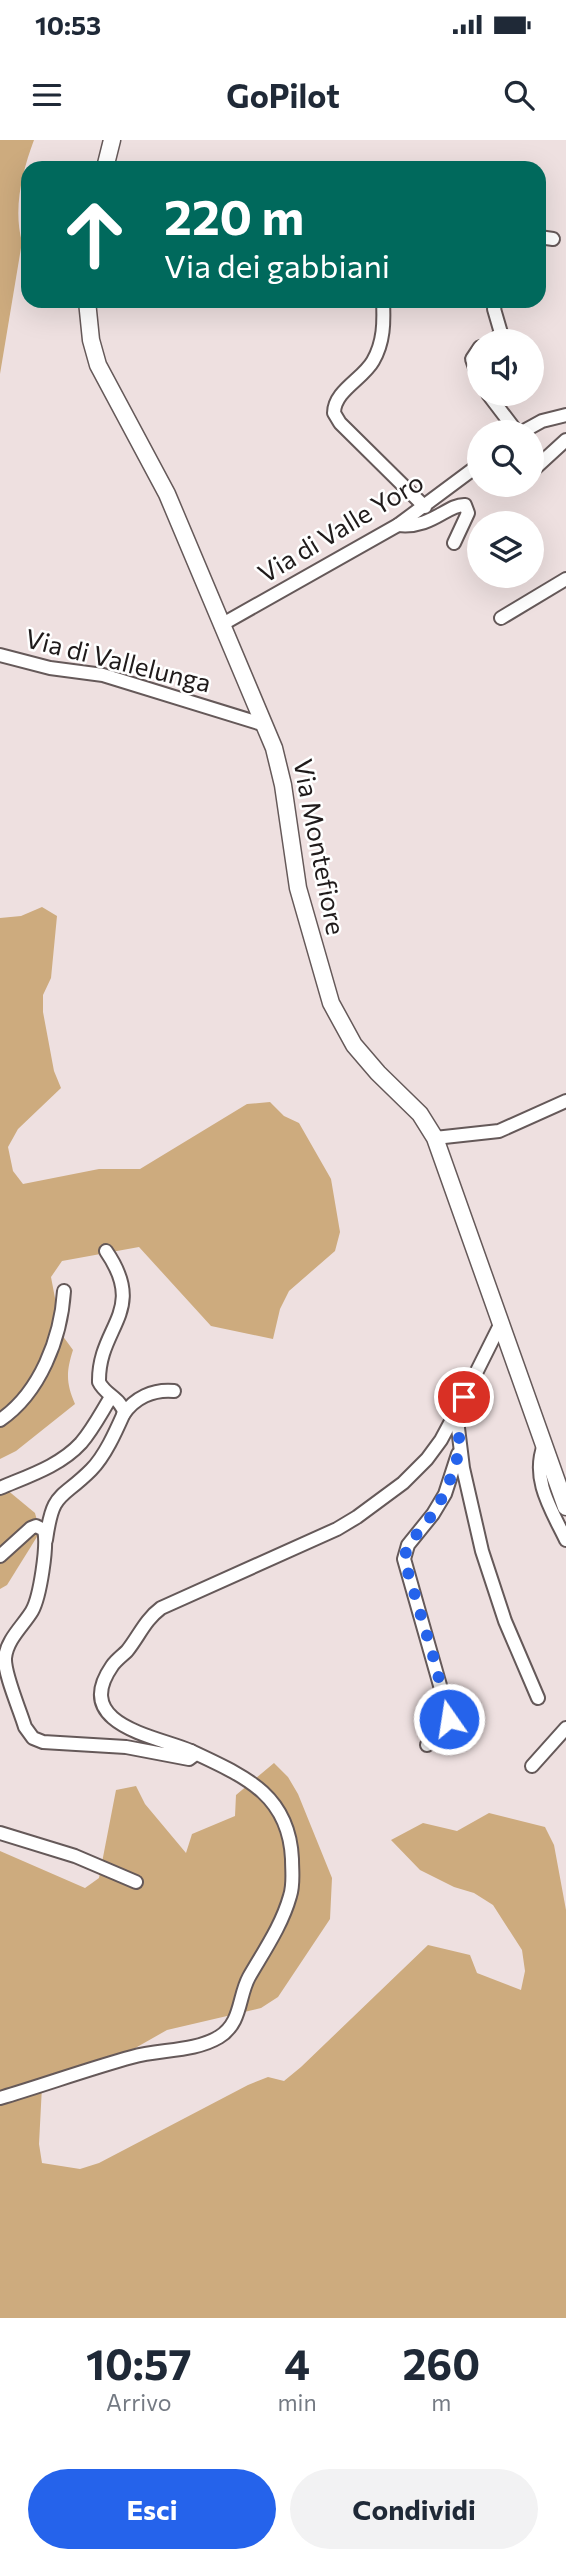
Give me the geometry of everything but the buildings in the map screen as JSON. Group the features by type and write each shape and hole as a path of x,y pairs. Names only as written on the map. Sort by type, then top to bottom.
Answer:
{"main road":[{"path":"107,161 112,140"},
{"name":"Via Montefiore","path":"88,308 90,340 98,365 167,494 265,725 283,785 298,888 331,1003 355,1045 378,1073 421,1114 435,1138 566,1507"}],"street":[{"path":"546,238 553,239"},
{"path":"383,308 383,334 374,359 338,399 334,413 340,423 425,507"},
{"path":"495,308 499,329"},
{"path":"498,406 510,420"},
{"path":"544,421 566,415"},
{"path":"544,460 566,440"},
{"name":"Via di Valle Yoro","path":"221,625 398,525 467,474"},
{"path":"398,525 423,524 458,505 465,505 468,513 454,543"},
{"path":"501,618 566,579"},
{"name":"Via di Vallelunga","path":"0,655 50,668 103,676 265,725"},
{"path":"435,1138 499,1131 566,1101"},
{"path":"106,1251 118,1268 124,1290 122,1309 100,1368 99,1382 111,1397 123,1406 123,1415"},
{"path":"0,1420 22,1402 39,1374 61,1321 64,1291"},
{"path":"0,2098 132,2057 203,2044 222,2035 233,2024 247,1981 279,1923 291,1894 293,1881 290,1839 281,1812 243,1777 191,1751 138,1734 115,1721 102,1698 105,1680 111,1667 127,1651 147,1620 161,1608 337,1529 403,1483 441,1440 502,1322"},
{"path":"174,1391 155,1392 133,1403 123,1415 93,1468 64,1491 54,1503 33,1609 20,1624 8,1647 5,1660 26,1729 34,1739 43,1742 126,1747 185,1760 193,1756 191,1751"},
{"path":"0,1488 69,1453 82,1441 111,1397"},
{"path":"464,1397 457,1418 460,1447 482,1552 505,1621 538,1698"},
{"path":"544,1445 539,1465 540,1481 566,1539"},
{"path":"427,1745 446,1726 449,1717 408,1577 405,1555 408,1545 433,1514 444,1494 460,1447"},
{"path":"0,1556 33,1527 44,1530 45,1547"},
{"path":"531,1766 566,1728"},
{"path":"0,1833 70,1854 136,1882"}],"shaded area":[{"path":"0,140 34,140 27,161 21,161 18,217 21,248 0,374"},
{"path":"42,907 57,916 51,978 43,995 43,1012 54,1071 61,1088 18,1129 8,1147 13,1171 23,1184 99,1169 140,1169 247,1104 270,1102 284,1116 299,1123 331,1179 340,1232 335,1251 289,1291 280,1309 273,1339 211,1326 139,1247 62,1261 51,1277 62,1335 73,1350 68,1377 75,1404 16,1451 0,1459 0,918 21,916"},
{"path":"0,1484 35,1513 40,1532 7,1585 0,1589"},
{"path":"274,1763 288,1777 298,1794 332,1878 330,1919 278,1997 261,2008 167,2030 130,2051 62,2075 42,2086 39,2144 42,2163 80,2169 99,2163 248,2085 268,2077 284,2081 428,1945 470,1955 477,1973 521,1990 525,1971 522,1950 493,1905 474,1893 454,1887 420,1870 391,1840 423,1823 457,1831 489,1813 545,1827 554,1845 566,1910 566,2318 0,2318 0,1851 85,1888 99,1878 116,1790 136,1786 145,1804 186,1853 192,1834 235,1816 236,1795"}],"route":[{"path":"449,1719 404,1559 408,1545 433,1514 454,1470 460,1447 457,1418 464,1397"}]}
